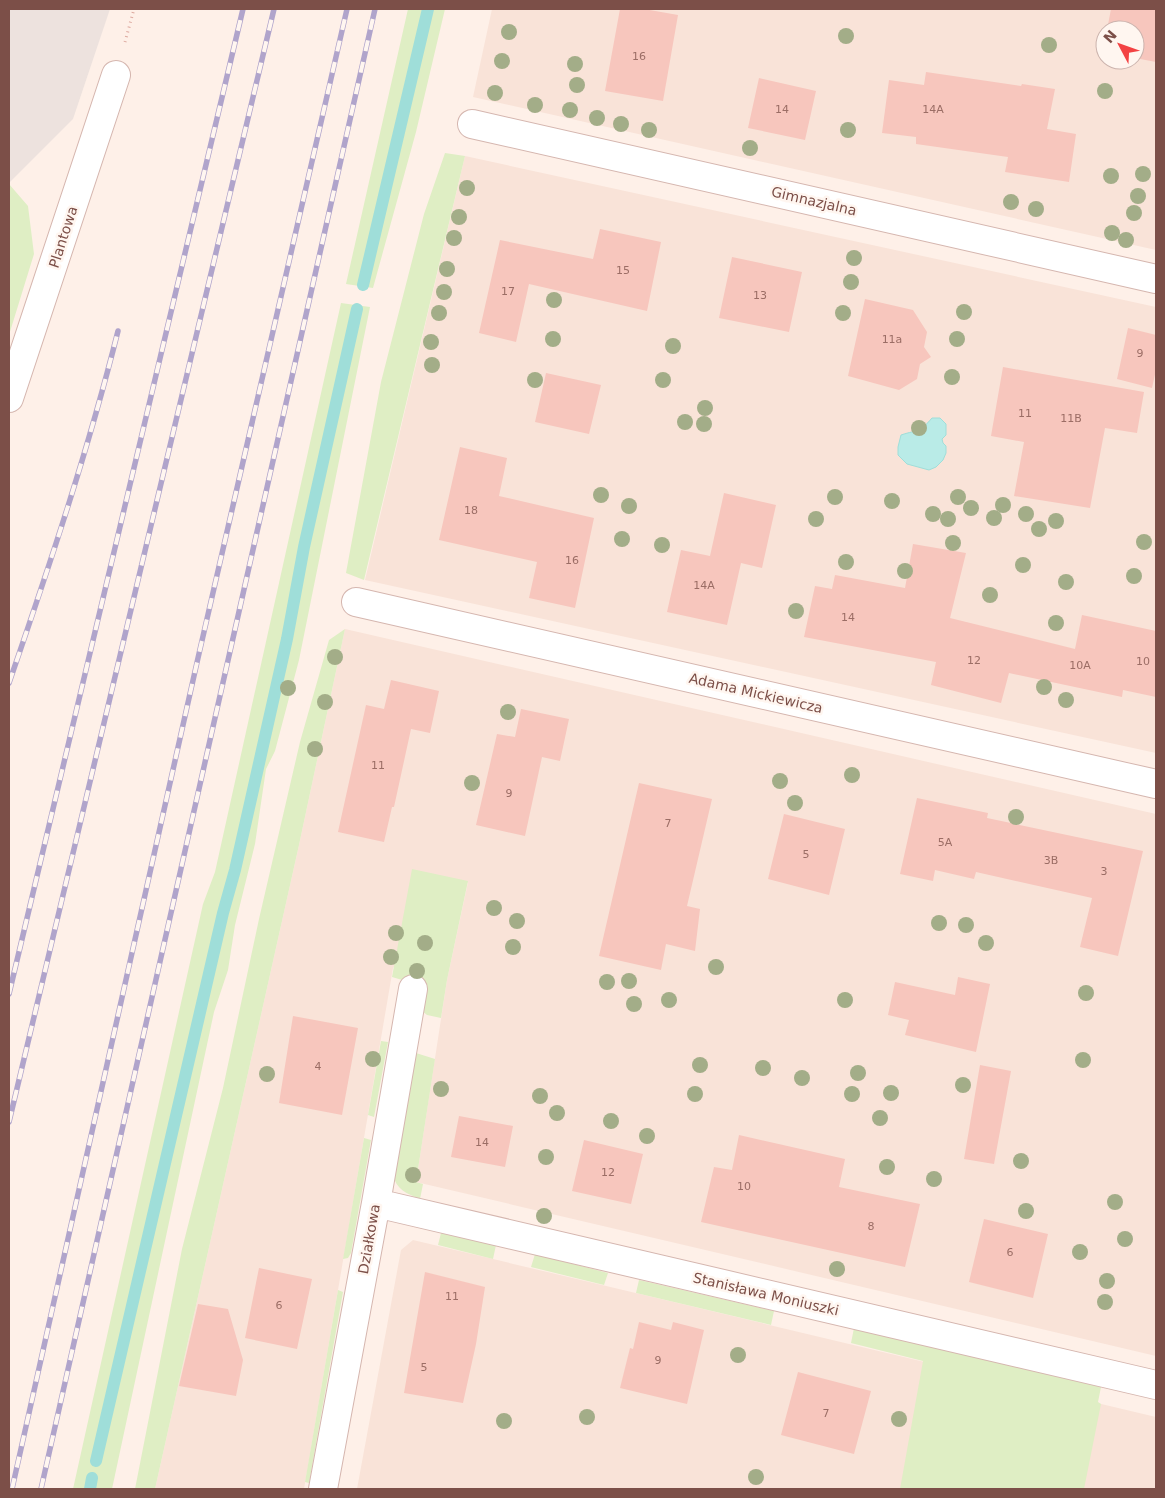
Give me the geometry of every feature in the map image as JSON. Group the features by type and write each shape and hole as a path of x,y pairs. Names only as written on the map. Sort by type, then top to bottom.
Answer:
{"street":[{"name":"Plantowa","path":"9,398 116,75"},
{"name":"Gimnazjalna","path":"472,124 1156,279"},
{"name":"Adama Mickiewicza","path":"356,602 1156,784"},
{"name":"Działkowa","path":"323,1489 413,989"},
{"name":"Stanisława Moniuszki","path":"376,1203 1156,1385"}],"shaded area":[{"path":"9,9 110,9 73,119 9,183"},
{"path":"492,9 1156,9 1156,250 473,97"},
{"path":"465,156 1156,307 1156,753 365,580"},
{"path":"345,629 1156,814 1156,1356 416,1182 447,980 468,882 393,968 304,1489 155,1489 299,845"},
{"path":"413,1240 1156,1417 1156,1489 357,1489 401,1250"}],"green space":[{"path":"408,9 445,9 416,132 373,288 346,284"},
{"path":"445,153 465,156 364,580 346,573 381,382 424,214"},
{"path":"9,184 28,206 34,254 9,335"},
{"path":"341,303 370,307 299,660 275,751 266,769 255,844 235,925 228,970 214,1012 112,1489 73,1489 203,904 215,872"},
{"path":"345,629 299,845 155,1489 135,1489 182,1249 223,1088 259,919 300,742 329,640"},
{"path":"412,869 468,881 441,1018 427,1015 422,1011 426,987 392,977"},
{"path":"381,1041 388,1042 374,1117 368,1115"},
{"path":"416,1053 435,1059 416,1182 423,1184 420,1199 399,1187 393,1175"},
{"path":"364,1138 371,1140 351,1253 348,1258 343,1259"},
{"path":"441,1233 496,1245 493,1259 438,1245"},
{"path":"535,1254 608,1273 604,1285 531,1267"},
{"path":"639,1280 774,1311 771,1325 636,1293"},
{"path":"338,1290 343,1292 309,1483 305,1482"},
{"path":"854,1328 1101,1387 1098,1402 1101,1404 1084,1489 900,1489 923,1361 851,1343"}],"water":[{"path":"932,418 940,418 946,424 946,435 942,439 946,446 943,460 936,467 929,470 907,464 898,455 901,435 921,429"}],"building":[{"path":"620,9 644,9 678,15 663,101 605,91"},
{"path":"1111,9 1156,9 1156,62 1145,60 1145,20 1109,20"},
{"path":"926,72 1055,89 1047,129 1076,134 1069,182 1005,172 1008,157 916,144 916,137 882,133 889,80 924,85"},
{"path":"759,78 816,91 805,140 748,128"},
{"path":"600,229 661,242 647,311 529,284 516,342 479,333 500,240 593,259"},
{"path":"732,257 802,272 789,332 719,318"},
{"path":"865,299 913,310 927,332 924,347 931,357 920,364 917,379 899,390 848,376"},
{"path":"1128,328 1156,335 1156,370 1152,388 1117,379"},
{"path":"1003,367 1144,392 1137,433 1105,428 1090,508 1014,496 1024,442 991,436"},
{"path":"546,373 601,385 589,434 535,422"},
{"path":"460,447 507,458 499,496 594,518 575,608 529,598 537,562 439,540"},
{"path":"724,493 776,505 762,568 741,563 727,625 667,612 681,550 710,556"},
{"path":"913,544 966,553 950,618 1075,649 1082,615 1156,631 1156,697 1123,690 1122,697 1009,673 1001,703 931,685 936,662 804,637 815,586 832,589 835,575 905,588"},
{"path":"391,680 439,691 430,733 411,729 394,807 392,807 384,842 338,832 366,705 384,709"},
{"path":"521,709 569,719 560,761 542,757 525,836 476,825 497,734 515,737"},
{"path":"639,783 712,799 687,906 700,909 695,951 666,944 661,970 599,956"},
{"path":"917,798 988,813 987,818 1143,851 1118,956 1080,947 1092,898 976,872 974,879 935,870 933,881 900,874"},
{"path":"784,814 845,829 829,895 768,879"},
{"path":"958,977 990,984 976,1052 905,1035 909,1020 888,1015 895,982 955,995"},
{"path":"293,1016 358,1028 342,1115 279,1103"},
{"path":"980,1065 1011,1071 994,1164 964,1159"},
{"path":"459,1116 513,1126 505,1167 451,1157"},
{"path":"739,1135 845,1159 839,1187 920,1204 905,1267 701,1222 714,1167 732,1170"},
{"path":"584,1140 643,1154 631,1204 572,1191"},
{"path":"984,1219 1048,1234 1033,1298 969,1282"},
{"path":"259,1268 312,1279 297,1349 245,1338"},
{"path":"425,1272 485,1287 476,1344 463,1403 404,1393"},
{"path":"198,1304 228,1309 243,1360 236,1396 179,1386"},
{"path":"639,1322 671,1330 673,1322 704,1330 687,1404 620,1388 630,1348 633,1349"},
{"path":"798,1372 871,1391 854,1454 781,1435"}],"waterway":[{"path":"363,285 428,9"},
{"path":"96,1461 223,913 235,870 287,639 304,547 357,309"},
{"path":"90,1489 92,1478"}],"railway":[{"path":"9,994 243,9"},
{"path":"9,1122 274,9"},
{"path":"12,1489 198,658 347,9"},
{"path":"41,1489 375,9"},
{"path":"9,683 81,465 118,331"}]}
